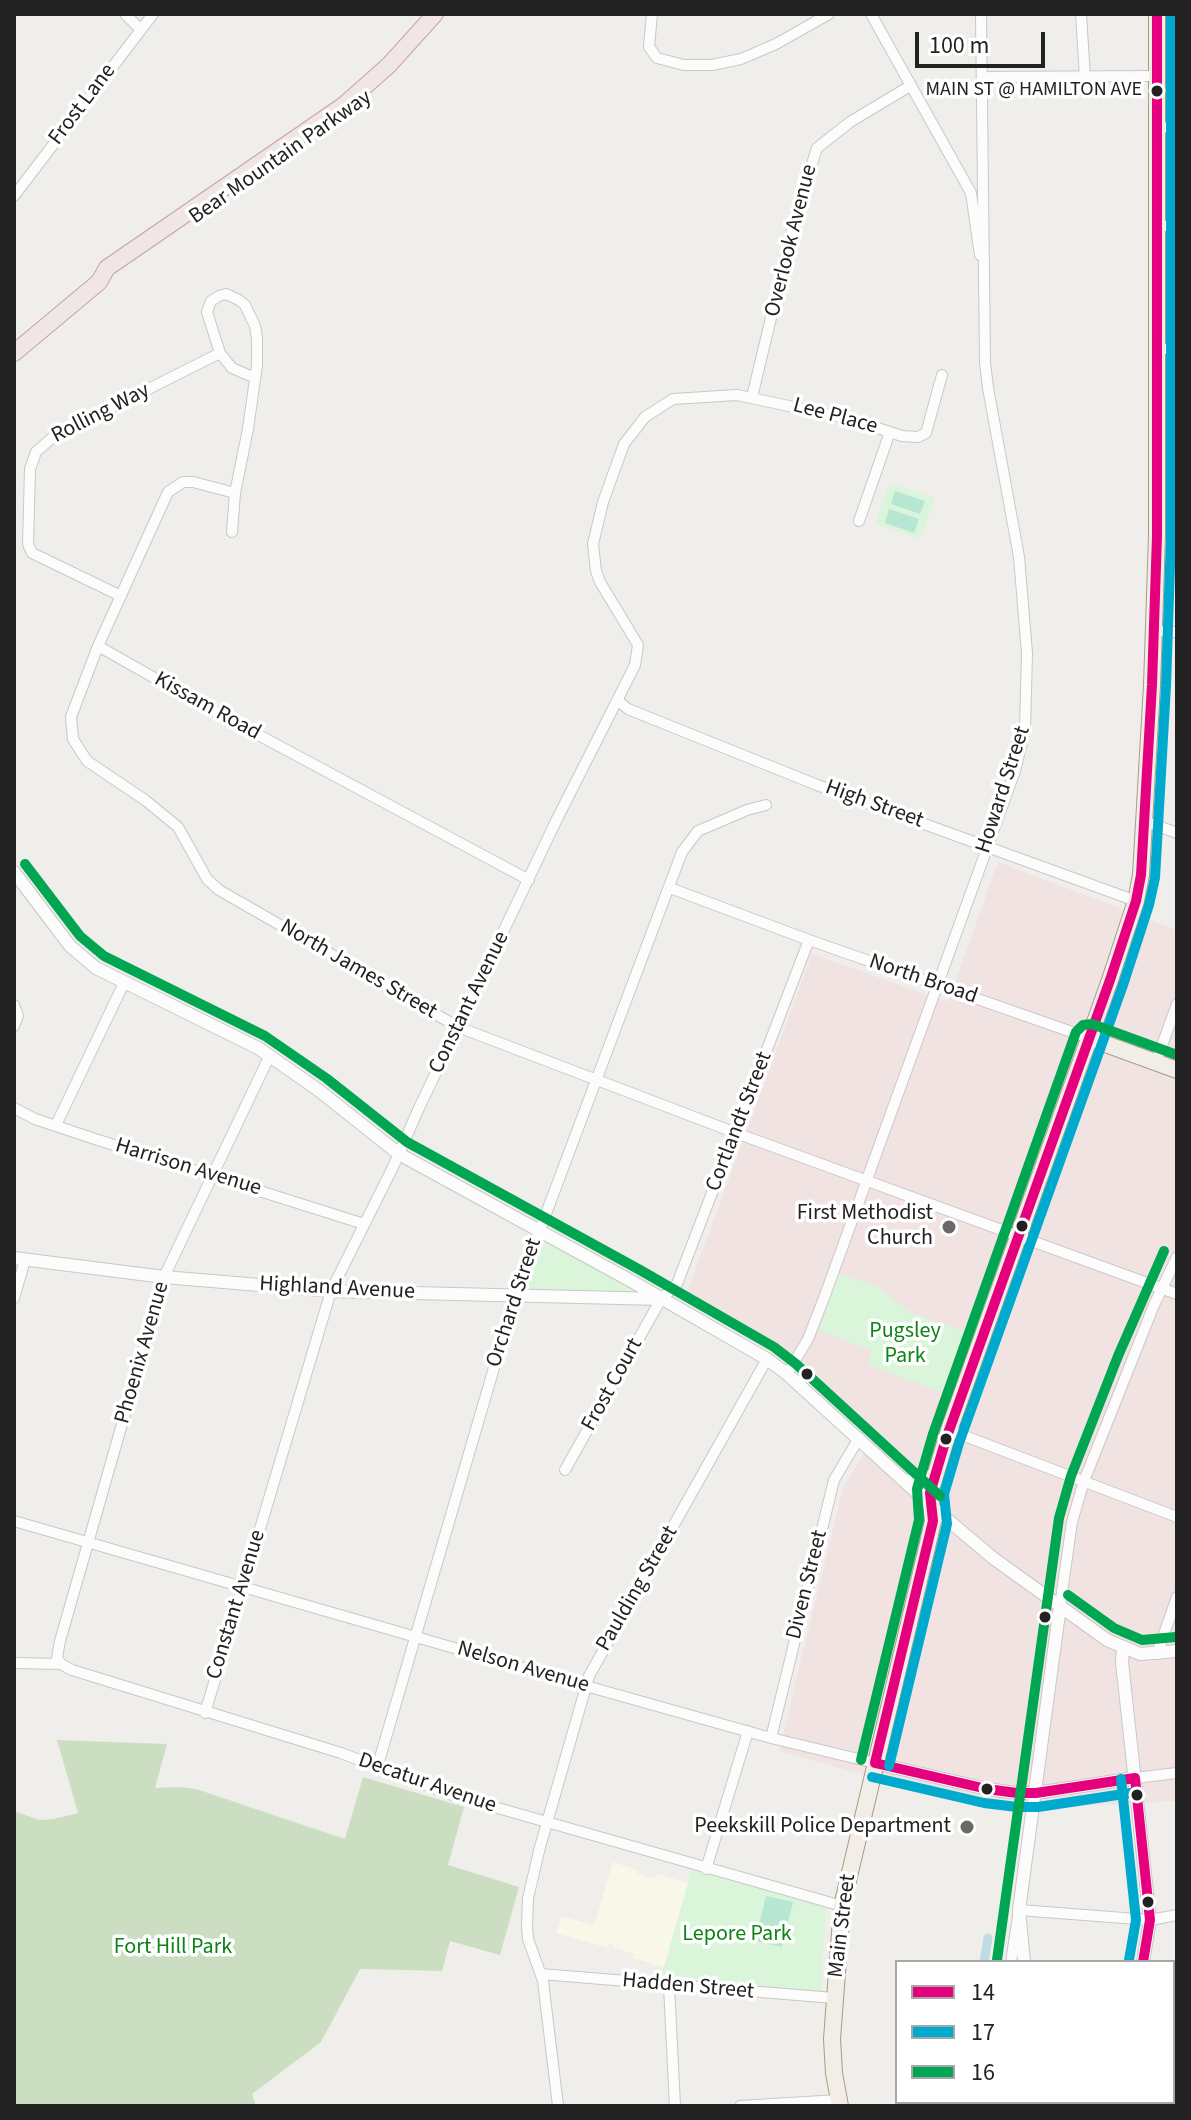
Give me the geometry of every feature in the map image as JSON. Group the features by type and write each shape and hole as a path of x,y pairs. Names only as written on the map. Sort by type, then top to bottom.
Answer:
{"highway":[{"name":"Bear Mountain Parkway","path":"99,282 107,268 116,261 344,105 389,65 435,14"},
{"name":"Bear Mountain Parkway","path":"14,353 99,282 113,276 335,124 395,73 448,14"}],"main road":[{"name":"Main Street","path":"839,2103 833,2064 834,1998 842,1906 933,1521 930,1493 949,1430 1136,901 1141,875 1158,491 1157,14"},
{"name":"North Broad","path":"1089,1038 1177,1070"}],"street":[{"path":"125,14 141,30"},
{"name":"Frost Lane","path":"14,196 153,14"},
{"path":"652,14 649,47 657,58 672,63 712,65 741,59 776,44 829,14"},
{"path":"871,14 971,193 985,277"},
{"name":"Howard Street","path":"787,1374 808,1339 1015,771 1025,730 1027,653 1019,557 988,388 981,14"},
{"path":"1081,14 1085,78"},
{"path":"984,77 1156,76"},
{"name":"Overlook Avenue","path":"752,397 796,214 817,148 850,122 910,86"},
{"path":"1156,127 1177,128"},
{"path":"1157,225 1177,227"},
{"path":"232,532 235,493 255,378 257,338 245,305 226,294 211,301 207,312 220,353 232,368 255,378"},
{"path":"1157,348 1177,350"},
{"name":"Rolling Way","path":"121,596 32,553 28,544 30,469 36,452 53,437 220,353"},
{"name":"Lee Place","path":"752,397 918,437 926,433 942,375"},
{"name":"Constant Avenue","path":"205,1713 331,1291 557,819 635,665 638,645 600,582 593,544 603,502 624,444 645,417 673,399 752,397"},
{"path":"859,521 890,432"},
{"path":"98,646 168,492 183,482 193,482 235,493"},
{"path":"1154,631 1177,632"},
{"name":"Kissam Road","path":"98,646 529,880"},
{"name":"North James Street","path":"98,646 71,717 73,739 87,761 145,800 178,827 207,879 219,890 458,1027 736,1133 1177,1294"},
{"name":"High Street","path":"617,700 628,709 817,785 1136,901"},
{"name":"Orchard Street","path":"377,1768 515,1296 682,852 698,831 766,805"},
{"path":"1144,821 1177,833"},
{"path":"14,872 70,946 96,968 270,1055 399,1154 767,1359 859,1438 931,1506 993,1558 1060,1606 1107,1639 1140,1654 1177,1651"},
{"name":"North Broad","path":"670,888 936,986 1089,1038"},
{"name":"Cortlandt Street","path":"661,1299 677,1284 809,940"},
{"path":"56,1125 124,983"},
{"path":"1156,1062 1177,1004"},
{"path":"14,1005 18,1016 14,1026"},
{"name":"Phoenix Avenue","path":"61,1664 57,1658 60,1641 164,1277 270,1055"},
{"name":"Harrison Avenue","path":"14,1108 56,1125 364,1224"},
{"path":"1011,1960 1072,1522 1084,1481 1148,1319 1177,1257"},
{"path":"14,1298 20,1259"},
{"name":"Highland Avenue","path":"20,1259 164,1277 331,1291 661,1299"},
{"name":"Frost Court","path":"565,1470 661,1299"},
{"name":"Paulding Street","path":"558,2106 541,1974 528,1939 527,1926 528,1898 547,1822 589,1676 767,1359"},
{"path":"949,1430 1177,1517"},
{"name":"Diven Street","path":"771,1738 834,1480 859,1438"},
{"path":"905,1481 921,1480 937,1473"},
{"name":"Nelson Avenue","path":"14,1521 771,1738 987,1789 1036,1793 1135,1778"},
{"path":"1157,1654 1177,1597"},
{"path":"1123,1647 1122,1662 1150,1920 1143,1960"},
{"name":"Decatur Avenue","path":"14,1663 61,1664 205,1713 341,1753 452,1795 842,1906"},
{"path":"706,1869 748,1731"},
{"path":"1135,1778 1177,1773"},
{"path":"1019,1910 1150,1920 1177,1915"},
{"path":"1019,1910 1024,1960"},
{"name":"Hadden Street","path":"541,1974 834,1998"},
{"path":"669,1986 675,2106"},
{"path":"740,2106 839,2103"}],"shaded area":[{"path":"998,862 1177,930 1177,1801 1046,1808 980,1807 779,1751 843,1488 875,1436 775,1347 684,1300 812,954 948,1002"},
{"path":"613,1862 655,1879 657,1874 688,1883 664,1967 633,1958 634,1954 613,1945 609,1944 608,1948 556,1933 561,1916 594,1925"}],"green space":[{"path":"889,483 935,498 921,539 875,524"},
{"path":"895,491 925,501 920,514 891,504"},
{"path":"889,509 919,519 914,533 885,523"},
{"path":"549,1243 633,1290 632,1293 530,1289 528,1283 543,1246"},
{"name":"Pugsley Park","path":"836,1273 878,1287 912,1313 964,1331 942,1392 868,1365 871,1350 812,1328"},
{"name":"Fort Hill Park","path":"57,1740 167,1744 155,1788 196,1789 345,1839 363,1777 464,1807 448,1865 519,1887 500,1955 450,1941 442,1971 360,1969 321,2042 252,2094 256,2106 14,2106 14,1811 39,1820 78,1813"},
{"name":"Lepore Park","path":"693,1865 827,1902 820,1998 659,1985"},
{"path":"766,1896 793,1902 782,1947 755,1941"}],"waterway":[{"path":"984,1960 988,1938"}],"transit line":[{"name":"14","path":"875,1763 933,1521 930,1493 946,1439 1110,980 1136,901 1141,875 1157,536 1157,14"},
{"name":"17","path":"889,1766 947,1524 944,1494 959,1443 1123,985 1155,878 1171,536 1171,14"},
{"name":"16","path":"25,864 80,936 104,956 265,1036 326,1078 407,1142 774,1347 940,1496"},
{"name":"16","path":"861,1760 919,1520 917,1489 933,1434 1076,1032 1083,1025 1092,1024 1177,1055"},
{"name":"16","path":"997,1960 1059,1518 1071,1476 1118,1356 1164,1251"},
{"name":"16","path":"1068,1595 1114,1628 1142,1640 1176,1637"},
{"name":"14","path":"875,1763 1017,1793 1135,1778"},
{"name":"17","path":"872,1777 984,1803 1017,1807 1038,1807 1137,1792"},
{"name":"14","path":"1135,1778 1150,1920 1143,1960"},
{"name":"17","path":"1121,1779 1136,1920 1129,1960"}],"place":[{"name":"MAIN ST @ HAMILTON AVE","path":"1157,91"},
{"name":"First Methodist Church","path":"949,1227"},
{"name":"Peekskill Police Department","path":"967,1827"}]}
